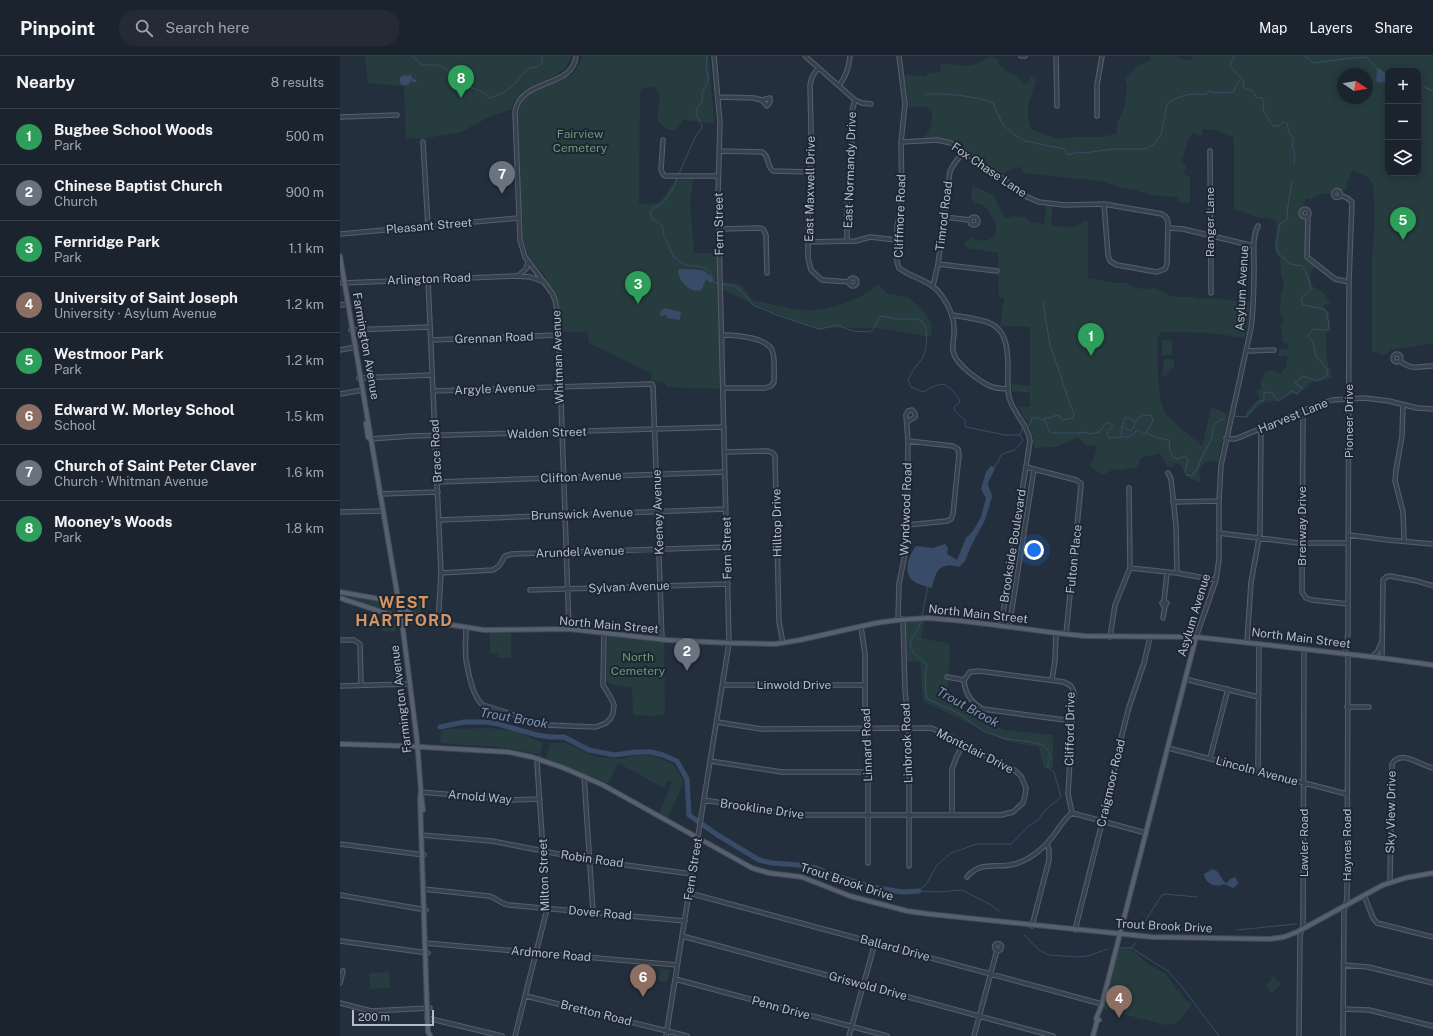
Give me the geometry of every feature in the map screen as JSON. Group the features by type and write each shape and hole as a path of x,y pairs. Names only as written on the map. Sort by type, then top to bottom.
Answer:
{"main road":[{"name":"Farmington Avenue","path":"340,256 343,283"},
{"name":"Farmington Avenue","path":"340,269 352,330 368,437 370,440 402,618 418,747 421,792 423,798 422,835 430,1035"},
{"path":"340,592 399,604"},
{"name":"North Main Street","path":"340,598 402,618 466,628 502,630 569,629 662,640 729,643 784,643 901,620 928,618 950,619 1056,634 1110,637 1196,637 1433,665"},
{"name":"North Main Street","path":"399,604 408,612 427,621"},
{"name":"Asylum Avenue","path":"1094,1036 1196,637"},
{"name":"Trout Brook Drive","path":"340,744 508,752 539,759 584,776 628,798 747,866 757,870 802,877 838,892 892,908 929,914 1119,935 1269,939 1284,937 1302,930 1390,882 1433,873"}],"street":[{"name":"Whitman Avenue","path":"569,629 558,315 555,300 544,282 528,262 521,247 518,218 515,112 516,106 528,91 561,77 569,71 576,56"},
{"name":"Fern Street","path":"666,1036 729,643 726,472 718,229 720,122 714,56"},
{"path":"805,56 855,100 862,103 871,104"},
{"path":"839,86 849,67 850,56"},
{"name":"Cliffmore Road","path":"899,56 905,102 901,142 902,192 897,227 898,268 934,286 942,296 952,316 954,324 953,348 957,360 989,386 1008,389"},
{"path":"1056,56 1057,106"},
{"path":"1097,116 1096,85 1102,56"},
{"name":"East Maxwell Drive","path":"818,68 812,77 810,85 811,172 808,219 810,266 811,270 818,278 827,282 850,282"},
{"path":"718,97 754,98 762,100"},
{"name":"East Normandy Drive","path":"847,241 847,204 852,150 851,115 855,100"},
{"path":"340,117 397,115"},
{"path":"663,140 661,170 665,176 718,176"},
{"name":"Fox Chase Lane","path":"901,142 937,140 951,143 964,151 990,172 1004,179 1018,192 1032,199 1065,205 1104,204 1160,213 1167,219 1168,228"},
{"path":"424,142 428,226"},
{"path":"719,151 760,151 766,155 770,167 775,171 811,172"},
{"name":"Timrod Road","path":"934,286 950,171 964,151"},
{"name":"Ranger Lane","path":"1210,152 1211,293"},
{"name":"Pioneer Drive","path":"1340,196 1347,198 1352,202 1349,282 1349,535 1348,634 1346,654"},
{"path":"1104,204 1108,255 1109,260 1114,264 1157,272 1163,271 1167,264 1168,228 1183,229 1254,246"},
{"path":"1308,216 1307,257 1335,279 1349,282"},
{"path":"944,217 970,220"},
{"name":"Pleasant Street","path":"340,234 518,218"},
{"name":"Asylum Avenue","path":"1196,637 1216,580 1219,564 1220,469 1247,351 1254,310 1254,246 1255,233 1258,226"},
{"path":"718,229 763,229 766,235 767,273"},
{"path":"808,242 856,241 870,237 897,240"},
{"path":"516,276 524,271 528,262"},
{"path":"938,264 997,271"},
{"name":"Arlington Road","path":"343,283 516,276 530,277 544,282"},
{"name":"Brace Road","path":"428,279 441,573 438,623"},
{"path":"340,305 347,304"},
{"name":"Brookside Boulevard","path":"952,316 983,320 993,324 1001,332 1007,344 1008,389 1011,405 1026,427 1030,436 1030,447 1001,626"},
{"path":"352,330 430,327"},
{"name":"Grennan Road","path":"431,340 558,335"},
{"path":"722,335 740,335 764,342 771,347 773,353 774,382 770,387 723,388"},
{"path":"340,350 355,348"},
{"path":"1247,351 1274,350"},
{"path":"1400,361 1405,366 1413,368 1433,366"},
{"path":"360,378 432,375"},
{"name":"Argyle Avenue","path":"433,391 652,384"},
{"name":"Keeney Avenue","path":"652,384 655,430 662,640"},
{"path":"340,394 362,390"},
{"name":"Harvest Lane","path":"1226,438 1235,439 1325,402 1349,398 1379,400 1417,408 1433,409"},
{"path":"1403,405 1402,436 1396,470 1396,481 1403,512 1404,541"},
{"name":"Brenway Drive","path":"1303,411 1302,590 1306,598 1312,600 1348,604"},
{"name":"Wyndwood Road","path":"901,620 899,584 905,554 907,525 907,422"},
{"name":"Walden Street","path":"370,440 411,436 562,433 724,427"},
{"path":"1247,642 1251,582 1259,538 1261,428"},
{"path":"907,525 947,521 951,519 953,514 959,455 958,449 953,446 908,441"},
{"name":"Hilltop Drive","path":"725,452 768,451 775,455 779,622 784,643"},
{"path":"1026,467 1034,469"},
{"name":"Brookside Boulevard","path":"1009,627 1034,469"},
{"name":"Fulton Place","path":"1034,469 1076,480 1081,483 1066,634"},
{"name":"Clifton Avenue","path":"437,482 726,472"},
{"path":"1168,473 1171,479 1174,502 1177,574"},
{"path":"1110,637 1115,605 1130,568 1129,488"},
{"path":"380,494 438,492"},
{"path":"1174,502 1219,501"},
{"name":"Brunswick Avenue","path":"439,520 726,509"},
{"path":"340,512 383,511"},
{"path":"1219,533 1302,543 1348,543"},
{"path":"1349,535 1433,544"},
{"name":"Arundel Avenue","path":"441,573 493,570 499,566 503,558 509,554 727,547"},
{"path":"1130,568 1216,580"},
{"path":"1163,618 1165,606 1162,604 1164,601 1167,573"},
{"path":"1382,658 1383,580 1390,576 1420,581 1433,586"},
{"name":"Sylvan Avenue","path":"530,590 728,584"},
{"name":"Linbrook Road","path":"901,620 905,691 909,728 909,866"},
{"name":"Linnard Road","path":"861,627 865,654 865,728 868,772 868,863"},
{"path":"466,628 466,665 479,702 483,705 545,724 560,726 596,727 603,725 611,718 614,705 602,681 604,633"},
{"path":"1052,680 1055,660 1056,634"},
{"name":"Craigmoor Road","path":"1076,930 1103,822 1129,706 1144,663 1150,636"},
{"path":"340,640 354,640 360,644 361,685"},
{"path":"1372,657 1378,651 1382,640"},
{"path":"1258,770 1259,644"},
{"name":"Lawler Road","path":"1299,1036 1300,936 1303,924 1304,649"},
{"name":"Haynes Road","path":"1343,1036 1347,794 1346,654"},
{"name":"Clifford Drive","path":"964,680 968,674 975,671 1052,680 1068,684 1073,689 1068,794 1072,813"},
{"path":"946,677 964,680 968,696 974,704 983,709 1072,722"},
{"path":"1185,679 1258,697"},
{"path":"340,686 410,684"},
{"name":"Linwold Drive","path":"723,685 865,685"},
{"path":"1210,758 1228,689"},
{"path":"1347,707 1369,707"},
{"name":"Montclair Drive","path":"717,722 761,729 926,728 935,730 1017,772 1024,780 1026,793 1025,799 1021,806 1009,814 868,815"},
{"path":"952,815 952,769 963,744"},
{"name":"Lincoln Avenue","path":"1168,748 1347,794"},
{"name":"Sky View Drive","path":"1390,882 1392,764 1396,759 1404,757 1433,768"},
{"name":"Milton Street","path":"515,1036 547,909 538,763 539,759"},
{"path":"710,761 782,772 868,772"},
{"path":"584,776 593,912"},
{"name":"Arnold Way","path":"421,792 512,800 540,799"},
{"name":"Brookline Drive","path":"704,800 796,815 868,815"},
{"path":"967,877 978,867 1019,863 1047,844 1065,819 1072,813 1146,833"},
{"name":"Robin Road","path":"422,835 492,841 589,860 692,874"},
{"path":"340,844 423,854"},
{"path":"1032,926 1049,860 1049,850 1047,844"},
{"name":"Dover Road","path":"424,890 489,896 494,897 503,904 685,921"},
{"name":"Ballard Drive","path":"689,893 1102,1004"},
{"path":"340,895 425,910"},
{"path":"1364,895 1373,918 1377,923 1433,936"},
{"name":"Griswold Drive","path":"682,936 1053,1036"},
{"path":"340,941 426,953"},
{"name":"Ardmore Road","path":"426,943 677,965"},
{"path":"849,1036 875,943"},
{"path":"974,1036 997,950"},
{"path":"1343,965 1368,967 1433,983"},
{"path":"340,982 343,971"},
{"name":"Penn Drive","path":"675,979 887,1036"},
{"name":"Bretton Road","path":"526,996 687,1036"},
{"path":"340,1003 371,1011 428,1008"},
{"path":"1343,1009 1369,1010 1433,1026"},
{"path":"429,1018 502,1036"}],"green space":[{"path":"365,56 571,56 566,66 560,72 524,91 517,99 511,110 493,115 461,132 423,139 406,138 404,86 368,83"},
{"name":"Fairview Cemetery","path":"582,56 709,56 714,123 683,120 674,131 665,128 657,120 660,94 653,87 642,88 640,93 639,204 659,203 675,180 693,179 690,202 694,253 717,253 721,389 667,387 665,383 651,380 652,374 589,343 587,332 560,332 560,314 556,297 551,286 546,282 546,277 529,257 523,238 518,114 519,107 522,102 531,93 573,74 580,63"},
{"path":"1151,56 1173,56 1191,61 1192,56 1433,56 1433,343 1390,350 1390,352 1383,355 1372,352 1372,261 1375,218 1373,184 1369,178 1353,170 1347,181 1347,189 1332,188 1331,193 1317,195 1312,199 1307,198 1298,215 1305,220 1305,259 1315,266 1315,268 1311,271 1310,278 1313,287 1324,293 1330,304 1325,304 1323,306 1329,312 1331,330 1326,334 1327,360 1332,377 1327,380 1311,382 1307,387 1296,394 1291,394 1276,401 1267,402 1258,406 1247,418 1245,416 1247,411 1260,398 1256,390 1261,390 1261,380 1265,372 1273,370 1281,374 1283,369 1286,368 1288,358 1285,355 1282,357 1279,356 1279,349 1282,348 1287,350 1289,346 1287,343 1283,343 1281,329 1279,327 1283,324 1280,309 1281,295 1284,284 1281,274 1280,259 1275,250 1277,222 1269,218 1257,217 1234,209 1233,137 1219,131 1203,129 1202,136 1196,135 1193,132 1189,138 1182,160 1186,167 1184,174 1190,177 1190,203 1181,203 1176,197 1150,195 1132,189 1121,188 1102,181 1023,173 1021,167 1013,168 1003,174 991,168 956,142 942,138 924,138 931,125 932,111 927,107 909,108 905,75 927,76 927,73 941,72 940,65 943,63 967,66 977,64 988,57 998,59 999,65 1017,76 1024,85 1031,81 1029,77 1031,76 1035,78 1036,80 1028,110 1031,129 1059,139 1101,137 1116,134 1118,121 1124,108 1127,87 1125,79 1138,66 1151,60"},
{"path":"973,186 994,195 1005,218 1014,216 1025,217 1030,222 1044,224 1047,204 1053,205 1051,225 1072,227 1084,221 1088,222 1088,278 1116,283 1128,283 1133,287 1143,289 1156,288 1169,295 1178,297 1192,297 1200,299 1213,298 1250,303 1245,338 1210,333 1162,332 1158,336 1159,389 1163,409 1167,415 1202,446 1211,407 1228,414 1218,461 1208,461 1201,466 1199,469 1200,482 1189,478 1178,463 1173,463 1174,467 1167,466 1159,453 1140,459 1136,468 1122,470 1114,469 1103,475 1092,468 1090,464 1093,461 1097,446 1085,445 1078,437 1056,447 1034,449 1032,432 1018,406 1030,406 1030,393 1012,392 1012,384 1030,386 1030,327 1000,326 1004,298 999,297 998,253 967,248 964,243 972,237 975,240 987,240 995,235 996,231 996,226 988,210 978,203 974,203 971,198"},
{"path":"723,282 740,284 753,300 803,310 828,308 846,303 864,294 878,284 886,293 908,297 925,313 932,324 931,337 878,328 830,328 818,330 753,304 722,289"},
{"path":"1162,340 1172,340 1172,355 1162,355"},
{"path":"1174,359 1174,368 1170,369 1167,375 1162,376 1164,360"},
{"path":"415,594 422,601 421,615 414,613 409,609 404,601 403,597"},
{"path":"343,595 392,603 394,604 395,613 344,598"},
{"path":"925,621 921,638 950,644 948,689 951,702 983,723 1006,730 1053,735 1053,768 1044,769 1039,747 1006,741 923,701 920,662 907,661 905,623"},
{"path":"382,622 396,624 396,630 394,632 382,631"},
{"path":"490,632 511,633 511,658 498,658 497,653 490,653"},
{"name":"North Cemetery","path":"608,636 664,643 665,714 656,716 633,715 632,688 609,684 606,679"},
{"path":"489,728 515,731 543,743 540,754 499,747 440,743 441,731 448,729"},
{"path":"551,743 566,743 596,757 621,759 638,754 654,756 673,764 684,781 668,818 659,813 672,783 668,780 664,788 618,763 608,783 546,758"},
{"path":"1119,946 1134,952 1148,964 1166,974 1177,990 1181,990 1180,994 1192,1005 1177,1023 1165,1025 1103,1009"},
{"path":"660,968 670,970 667,982 658,981"},
{"path":"389,972 390,988 370,989 369,973"},
{"path":"1272,976 1282,983 1272,993 1265,986 1272,979 1270,977"}],"water":[{"path":"1379,68 1385,73 1385,82 1379,83 1376,81 1377,69"},
{"path":"410,73 412,78 417,82 411,81 408,85 401,85 400,77 405,75 409,76"},
{"path":"679,269 701,270 706,272 710,277 705,281 702,290 698,291 690,289 681,280 678,272"},
{"path":"665,308 681,312 680,320 667,318 666,315 660,316 661,311"},
{"path":"991,466 995,467 988,484 992,497 985,520 965,561 959,567 947,566 940,569 935,577 932,588 913,581 909,576 907,567 916,546 933,548 945,544 948,548 947,554 957,560 966,538 973,531 981,517 986,498 981,489 986,472"},
{"path":"1213,869 1218,872 1224,882 1227,883 1230,879 1235,877 1238,882 1237,885 1233,888 1224,884 1218,886 1209,883 1204,874"}],"waterway":[{"name":"Trout Brook","path":"412,56 422,65 438,65 470,87 483,92 489,98 501,94 510,88 529,68 539,66 542,61 542,56"},
{"name":"Trout Brook","path":"679,174 696,135 702,128 696,112 701,104 702,95 708,80 706,69 707,56"},
{"path":"1234,56 1230,66 1244,81 1243,87 1253,91 1256,97 1262,98 1264,101 1263,110 1271,124 1273,126 1278,126 1284,122 1287,123 1289,133 1294,139 1292,143 1295,157 1294,165"},
{"path":"1305,56 1313,63 1362,57 1368,58 1378,70"},
{"path":"926,94 978,98 993,103 1003,125 1015,135 1025,141 1065,149 1068,155 1077,152 1083,153 1115,149 1145,149 1153,145 1161,135 1167,104 1181,96 1207,94 1209,91 1215,93 1234,92 1241,79"},
{"path":"1424,87 1433,91"},
{"name":"Trout Brook","path":"677,178 667,197 650,212 652,219 662,226 665,238 672,254 676,258 683,264 704,268 712,275 711,280 719,284"},
{"path":"1234,416 1246,417 1258,402 1264,400 1264,392 1272,393 1278,401 1293,391 1297,394 1303,388 1295,383 1303,376 1317,381 1327,375 1328,370 1316,356 1313,342 1308,336 1313,329 1328,330 1329,321 1327,319 1327,312 1324,309 1303,305 1301,301 1303,296 1311,289 1307,274 1302,266 1290,264 1278,253 1276,243 1280,224 1288,219 1287,212 1292,181"},
{"name":"Trout Brook","path":"722,284 735,286 753,305 819,329 838,325 852,331 869,332 873,330 880,316 898,319 917,319 922,321 926,328 925,349 923,357 908,381 911,387 923,392 942,384 949,387 956,394 960,402 954,407 955,411 965,420 966,427 1005,435 1020,435 1023,440 1015,450 1002,454 995,467"},
{"path":"1043,302 1050,345 1062,379"},
{"path":"1045,420 1044,418 1051,418 1056,415 1060,416 1062,420 1073,418 1074,415 1062,380"},
{"path":"1028,426 1031,423 1032,418 1038,418 1046,422 1049,431 1052,433 1083,432 1090,434 1099,432 1106,423 1109,423 1113,426 1107,433 1109,438 1121,437 1125,418 1130,418 1135,422 1141,416 1151,415 1153,419 1146,433 1157,438 1169,440 1170,452 1173,457 1178,459 1185,456 1188,460 1185,471 1186,475 1192,476 1211,440 1214,425 1218,421 1224,419"},
{"path":"1122,427 1131,431 1134,428 1135,422"},
{"name":"Trout Brook","path":"1020,434 1023,429"},
{"path":"1122,437 1130,437 1137,430 1142,434 1145,434"},
{"name":"Trout Brook","path":"922,616 928,586"},
{"name":"Trout Brook","path":"919,891 927,883 937,865 951,853 977,844 1011,844 1030,825 1038,820 1045,810 1061,797 1054,772 1047,766 1050,760 1050,755 1044,745 1006,739 983,731 960,714 928,699 925,682 927,665 914,653 910,642 921,621"},
{"name":"Trout Brook","path":"440,727 464,722 487,722 537,735 564,737 589,750 614,755 636,752 651,752 663,755 677,761 687,779 689,815 716,834 759,860 816,868 872,887 902,892 919,891"},
{"path":"920,891 938,892 962,890 991,905 999,911"},
{"path":"1142,929 1161,896 1165,894 1197,897"},
{"path":"1237,930 1296,924"},
{"path":"1142,929 1203,930"},
{"path":"1024,935 1039,950 1049,955 1078,957 1088,956 1107,949"},
{"name":"Trout Brook","path":"1131,948 1136,943"},
{"path":"1121,948 1131,948 1168,971 1219,1036"}],"place":[{"name":"Mooney's Woods","path":"461,98"},
{"name":"Church of Saint Peter Claver","path":"502,194"},
{"name":"Westmoor Park","path":"1403,240"},
{"name":"Fernridge Park","path":"638,304"},
{"name":"Bugbee School Woods","path":"1091,356"},
{"name":"Chinese Baptist Church","path":"687,671"},
{"name":"Edward W. Morley School","path":"643,997"},
{"name":"University of Saint Joseph","path":"1119,1018"}],"district":[{"name":"WEST HARTFORD","path":"404,611"}]}
